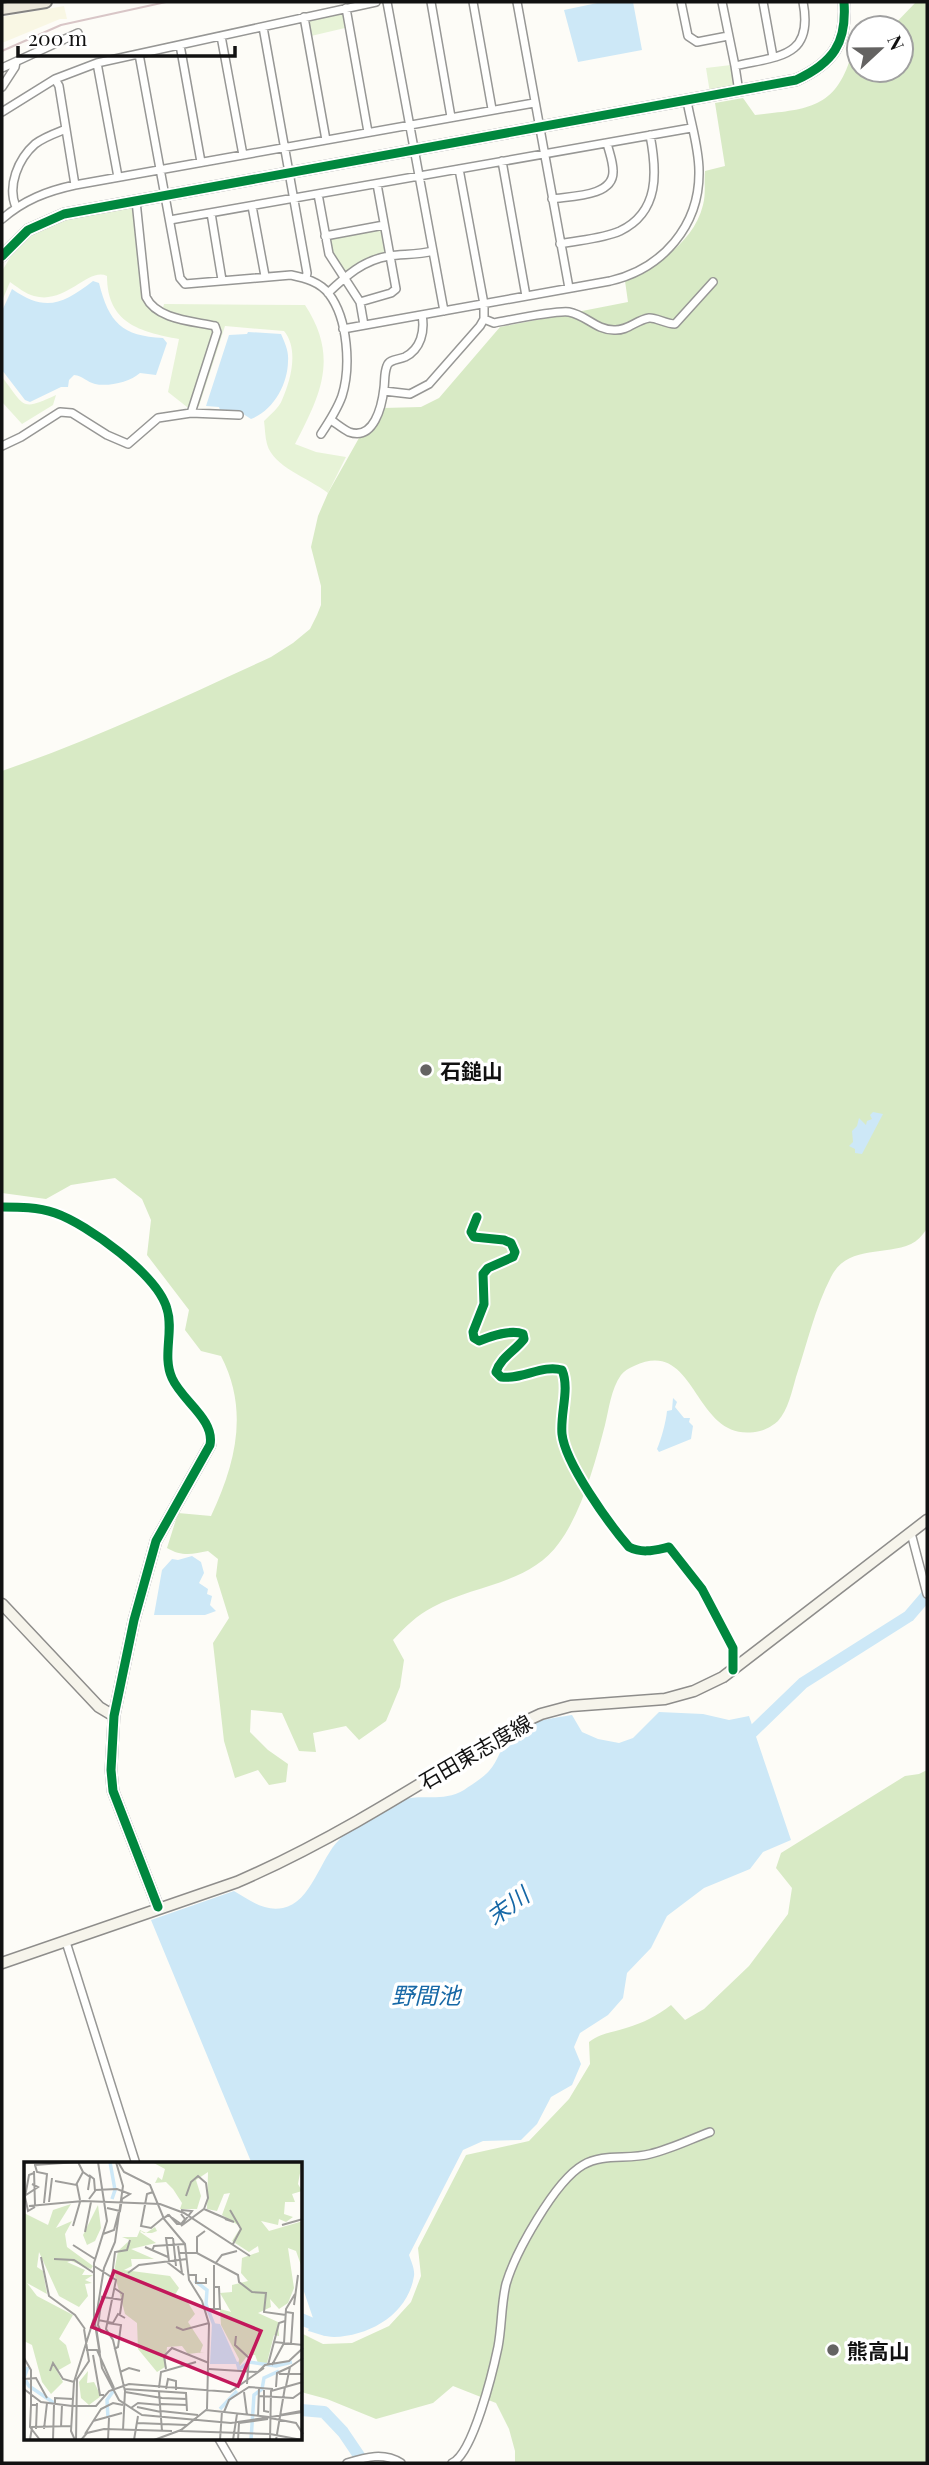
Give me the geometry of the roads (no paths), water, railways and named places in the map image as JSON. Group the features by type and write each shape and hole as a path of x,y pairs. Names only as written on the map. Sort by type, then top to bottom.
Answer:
{"main road":[{"path":"2,9 46,2"}],"street":[{"path":"2,113 55,79 97,63 376,2"},
{"path":"387,2 444,311"},
{"path":"431,2 451,117"},
{"path":"473,2 492,109"},
{"path":"517,2 569,288"},
{"path":"681,2 688,36 696,42 728,36"},
{"path":"722,2 739,92"},
{"path":"763,2 773,57"},
{"path":"735,66 773,57 799,45 805,34 807,20 803,2"},
{"path":"2,256 28,230 64,214 796,80 825,64 836,50 845,19 844,2"},
{"path":"346,8 368,132"},
{"path":"304,17 326,140"},
{"path":"263,27 295,198 306,278"},
{"path":"2,68 78,33"},
{"path":"221,36 243,155"},
{"path":"180,45 201,162"},
{"path":"139,54 180,278 185,284 291,275 306,278 328,293 337,307 343,329 345,379 342,396 321,434"},
{"path":"2,87 16,62"},
{"path":"97,63 118,177"},
{"path":"55,79 59,86 75,185"},
{"path":"343,329 624,278 640,271 666,253 675,243 691,216 697,196 699,171 687,101"},
{"path":"2,219 16,207 50,191 75,185 534,103"},
{"path":"170,220 691,128"},
{"path":"16,207 12,187 17,170 26,155 35,144 66,129"},
{"path":"560,244 620,231 647,207 656,171 650,135"},
{"path":"552,199 607,187 613,172 607,143"},
{"path":"502,161 526,296"},
{"path":"384,391 410,394 429,384 484,319 484,304 459,169"},
{"path":"360,302 396,289 377,184"},
{"path":"318,194 329,254 360,302 364,325"},
{"path":"136,201 146,297 150,305 154,310 165,314 215,326 217,332 191,413"},
{"path":"252,206 265,276"},
{"path":"211,213 222,280"},
{"path":"325,236 384,226"},
{"path":"328,293 365,263 389,256 433,251"},
{"path":"484,319 494,323 567,312 581,316 593,325 612,330 626,329 648,318 665,324 675,324 713,282"},
{"path":"331,420 349,432 359,433 367,431 374,424 384,391 388,362 405,357 419,344 423,334 422,315"},
{"path":"2,446 60,412 72,413 107,435 128,444 158,418 191,413 239,415"},
{"path":"2,1207 31,1208 56,1213 82,1226 145,1273 167,1307 171,1376 212,1435 211,1445 156,1541 134,1620 114,1716 111,1770 113,1791 158,1907"},
{"path":"477,1217 471,1232 474,1237 503,1240 511,1243 515,1252 513,1257 488,1268 483,1274 484,1304 472,1332 474,1338 479,1341 511,1332 519,1331 523,1334 524,1339 498,1366 496,1372 501,1377 523,1376 555,1368 562,1370 567,1380 563,1406 563,1439 572,1461 592,1495 629,1547 648,1551 669,1547 681,1560 702,1589 733,1648 733,1670"},
{"name":"石田東志度線","path":"2,1963 158,1907 237,1882 274,1866 335,1833 513,1727 541,1714 571,1706 666,1699 694,1691 733,1670 927,1520"},
{"path":"911,1533 927,1594"},
{"path":"2,1604 99,1707 114,1716"},
{"path":"66,1941 135,2162"},
{"path":"452,2463 463,2455 483,2406 497,2354 506,2283 526,2239 567,2179 582,2165 598,2158 653,2154 710,2132"},
{"path":"220,2440 233,2463"},
{"path":"347,2463 380,2456 401,2463"}],"water":[{"path":"602,2 633,2 642,50 578,62 564,10"},
{"path":"93,281 99,283 107,308 119,325 137,334 163,338 167,343 156,375 140,373 125,381 106,385 95,384 74,375 69,380 68,387 61,387 30,402 25,400 2,370 2,311 12,289 34,301 53,303 72,296"},
{"path":"248,332 281,334 288,358 285,379 278,396 266,410 251,419 237,410 220,410 219,407 206,406 229,335"},
{"path":"873,1112 883,1114 862,1154 855,1153 855,1149 849,1146 853,1142 852,1131 859,1118 866,1125 867,1121 872,1119 870,1115"},
{"path":"673,1398 677,1402 675,1407 684,1418 690,1418 689,1422 693,1426 691,1439 659,1452 657,1449 667,1411 672,1410"},
{"path":"192,1556 201,1562 204,1573 199,1583 208,1589 207,1594 212,1596 210,1605 216,1611 205,1615 154,1615 162,1570 172,1559"},
{"name":"野間池","path":"659,1712 703,1714 729,1720 749,1716 791,1840 763,1852 750,1869 704,1888 667,1916 651,1948 627,1973 623,1998 608,2015 580,2033 574,2047 581,2064 572,2085 551,2097 537,2124 521,2140 483,2141 463,2150 409,2255 414,2276 404,2301 396,2312 374,2327 348,2336 331,2337 308,2331 313,2318 303,2289 303,2162 251,2162 151,1920 234,1891 270,1908 283,1908 293,1904 308,1889 339,1840 352,1829 378,1811 402,1800 448,1796 464,1790 489,1771 508,1739 525,1726 572,1715 582,1732 598,1739 619,1743 633,1738"}],"waterway":[{"name":"末川","path":"742,1742 803,1683 909,1616 927,1595"},
{"name":"末川","path":"303,2320 327,2330"},
{"name":"末川","path":"303,2410 324,2412 343,2432 364,2463"}],"railway":[{"path":"2,51 61,25 166,2"}],"place":[{"name":"石鎚山","path":"426,1070"},
{"name":"熊高山","path":"833,2350"}]}
